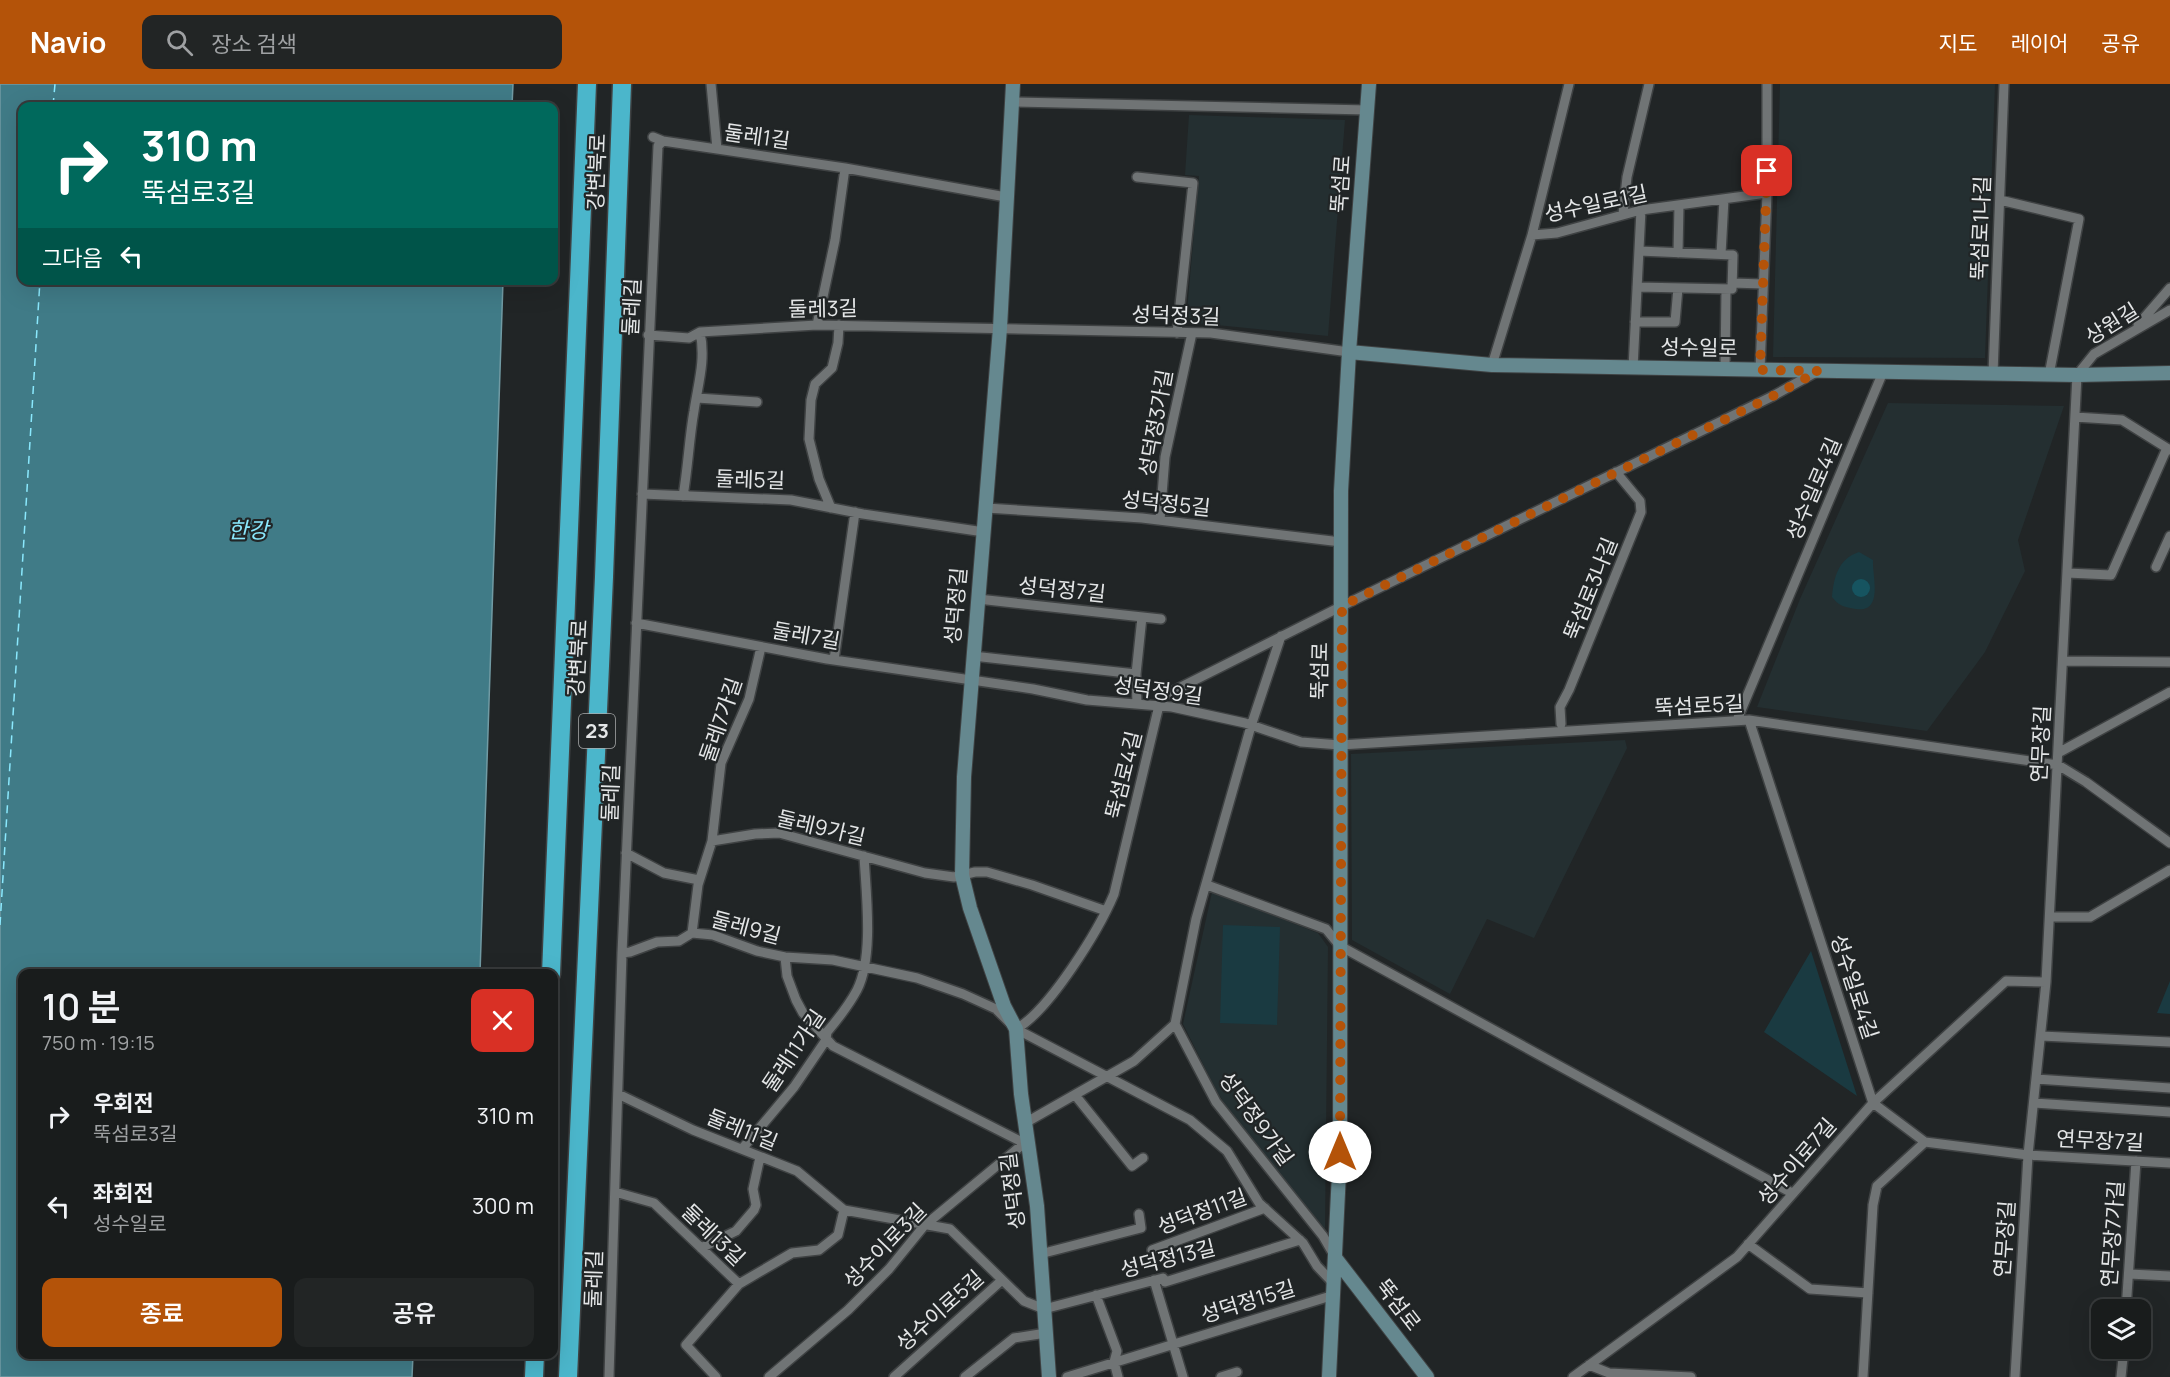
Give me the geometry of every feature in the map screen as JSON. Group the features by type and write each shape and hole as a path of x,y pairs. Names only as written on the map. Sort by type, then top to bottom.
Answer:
{"highway":[{"name":"강변북로","path":"551,969 587,84"},
{"name":"강변북로","path":"568,1377 603,590 622,84"},
{"path":"534,1377 535,1359"}],"street":[{"path":"711,84 717,149"},
{"name":"성덕정길","path":"1013,84 1000,328 970,680 964,777 962,875 970,908 1004,1006 1016,1029 1026,1142 1037,1206 1049,1377"},
{"name":"뚝섬로","path":"1329,1377 1340,1152 1341,491 1369,84"},
{"path":"1532,235 1569,84"},
{"path":"1623,214 1627,177 1650,84"},
{"path":"1760,370 1767,193 1767,84"},
{"name":"뚝섬로1나길","path":"1993,374 2004,84"},
{"path":"1012,102 1367,110"},
{"name":"둘레1길","path":"653,137 663,141 845,168 1006,197"},
{"name":"둘레길","path":"609,1377 622,953 648,335 658,146 663,141"},
{"path":"816,325 835,240 845,168"},
{"path":"1137,177 1193,183 1177,333"},
{"name":"성수일로1길","path":"1492,364 1532,235 1557,233 1641,210 1767,193"},
{"path":"1721,254 1724,199"},
{"path":"2000,200 2079,219 2049,375"},
{"path":"1678,253 1679,205"},
{"path":"1633,368 1641,210"},
{"path":"1639,251 1733,255 1729,286 1725,369"},
{"path":"2131,332 2168,291 2170,280"},
{"path":"1637,287 1763,285"},
{"path":"1635,322 1675,322 1678,288"},
{"name":"상원길","path":"2077,375 2094,354 2170,310"},
{"name":"둘레3길","path":"648,335 689,338 700,332 816,325 1000,328"},
{"path":"831,508 819,479 808,439 811,400 815,384 832,368 838,343 839,325"},
{"name":"성덕정3길","path":"1000,328 1211,333 1349,352"},
{"path":"683,496 702,356 700,332"},
{"name":"성덕정3가길","path":"1160,520 1165,457 1192,333"},
{"name":"성수일로","path":"1349,352 1492,364 1633,368 2049,375 2170,373"},
{"name":"뚝섬로4길","path":"1016,1029 1027,1022 1044,1003 1074,964 1114,894 1161,697 1773,396 1819,371"},
{"name":"성수일로4길","path":"1737,720 1882,372"},
{"name":"연무장길","path":"2015,1377 2028,1155 2046,982 2077,375"},
{"path":"697,398 757,402"},
{"path":"2067,573 2111,575 2169,449 2122,420 2075,417"},
{"name":"뚝섬로3나길","path":"1561,723 1560,707 1641,512 1640,501 1616,472"},
{"name":"둘레5길","path":"642,494 791,500 984,532"},
{"name":"성덕정5길","path":"986,508 1160,520 1341,542"},
{"path":"834,660 855,512"},
{"path":"2156,567 2170,536"},
{"name":"성덕정7길","path":"978,599 1161,619"},
{"path":"1137,705 1136,674 1143,617"},
{"name":"둘레7길","path":"636,623 834,660 970,680"},
{"path":"1107,1076 1134,1061 1174,1024 1196,919 1251,726 1281,636"},
{"name":"둘레7가길","path":"712,841 721,763 749,699 761,647"},
{"path":"973,656 1136,674"},
{"path":"2063,661 2170,662"},
{"name":"성덕정9길","path":"970,680 1087,700 1172,707 1251,726 1301,742 1340,745"},
{"path":"2058,753 2170,692"},
{"name":"성수일로4길","path":"1749,720 1873,1103"},
{"name":"뚝섬로5길","path":"1340,745 1749,720 2058,765"},
{"path":"2058,765 2086,782 2170,843"},
{"name":"둘레9가길","path":"712,841 772,832 944,877 980,871 987,872 1106,911"},
{"path":"692,933 699,880 712,841"},
{"path":"626,853 664,873 699,880"},
{"path":"864,856 865,966"},
{"path":"2050,917 2090,917 2170,870"},
{"path":"1207,885 1326,930 1340,946 1792,1194"},
{"name":"둘레9길","path":"622,953 657,942 679,941 692,933 714,936 757,951 785,957 833,960 917,978 963,994 996,1009 1016,1029"},
{"path":"785,957 787,976 796,1000 803,1013 826,1040 855,1059 903,1080 1026,1142"},
{"name":"둘레11가길","path":"742,1149 794,1087 826,1040 827,1032 857,989 865,966"},
{"name":"성수이로7길","path":"1573,1377 1737,1257 1873,1103 2006,981 2046,982"},
{"name":"성덕정9가길","path":"1174,1024 1216,1102 1323,1236 1336,1259"},
{"name":"성덕정11길","path":"1016,1029 1190,1120 1227,1152 1259,1203 1300,1240 1334,1290"},
{"path":"2041,1036 2170,1042"},
{"name":"성덕정길","path":"1025,1123 1107,1076"},
{"path":"2036,1079 2170,1088"},
{"name":"둘레11길","path":"618,1094 693,1130 797,1171 844,1210 950,1229 1024,1301 1044,1309"},
{"path":"1075,1095 1132,1166 1143,1158"},
{"path":"1873,1103 1925,1142 2028,1155"},
{"path":"2034,1103 2170,1112"},
{"name":"성수이로3길","path":"768,1377 848,1310 889,1269 924,1226 1026,1142"},
{"path":"1863,1377 1873,1205 1877,1186 1925,1142"},
{"name":"연무장7길","path":"2028,1155 2170,1163"},
{"path":"701,1248 736,1231 754,1210 756,1205 753,1189 760,1157"},
{"name":"연무장7가길","path":"2128,1299 2136,1161"},
{"name":"둘레13길","path":"615,1192 654,1203 739,1284 686,1345 716,1377"},
{"name":"성덕정11길","path":"1152,1250 1264,1208"},
{"path":"739,1284 792,1253 819,1250 838,1235 844,1210"},
{"name":"성덕정길","path":"1040,1254 1141,1227 1139,1214"},
{"name":"성덕정13길","path":"1044,1309 1154,1280 1163,1278 1165,1282 1300,1240"},
{"path":"1748,1244 1810,1289 1868,1293"},
{"name":"뚝섬로","path":"1336,1259 1427,1377"},
{"path":"2129,1274 2170,1276"},
{"name":"성수이로5길","path":"894,1377 1002,1280"},
{"path":"1154,1280 1183,1377"},
{"name":"성덕정15길","path":"1067,1377 1334,1290"},
{"path":"1096,1295 1117,1351 1114,1362 1118,1377"},
{"path":"965,1377 1014,1338 1046,1333"},
{"path":"2121,1377 2123,1359"},
{"path":"1589,1365 1610,1373 1691,1377"},
{"name":"성수이로5길","path":"903,1369 909,1377"},
{"path":"1221,1377 1237,1372"}],"shaded area":[{"path":"1780,84 1995,84 1985,358 1773,357"},
{"path":"1189,115 1345,120 1328,336 1186,322 1199,176 1185,175"},
{"path":"1888,403 2064,406 2018,540 2025,571 1985,652 1927,731 1757,707 1800,599"},
{"path":"1859,552 1873,560 1875,592 1870,605 1865,609 1842,606 1832,597 1838,570 1846,559"},
{"path":"1861,579 1867,582 1870,588 1867,594 1861,597 1855,594 1852,588 1855,582"},
{"path":"1625,740 1627,748 1534,938 1487,919 1450,994 1352,940 1351,754"},
{"path":"1212,892 1318,933 1328,947 1325,1229 1239,1128 1215,1088 1183,1024"},
{"path":"1223,925 1280,927 1277,1025 1220,1023"},
{"path":"1811,951 1857,1096 1764,1032"},
{"path":"2170,981 2170,1014 2157,1013"}],"water":[{"name":"한강","path":"0,84 513,84 512,102 18,102 18,285 503,285 480,969 18,969 18,1359 413,1359 412,1377 0,1377"}],"ferry route":[{"path":"53,102 55,84"},
{"path":"0,925 40,285"}],"route":[{"path":"1340,1152 1342,606 1773,396 1819,371 1760,370 1767,171"}]}
